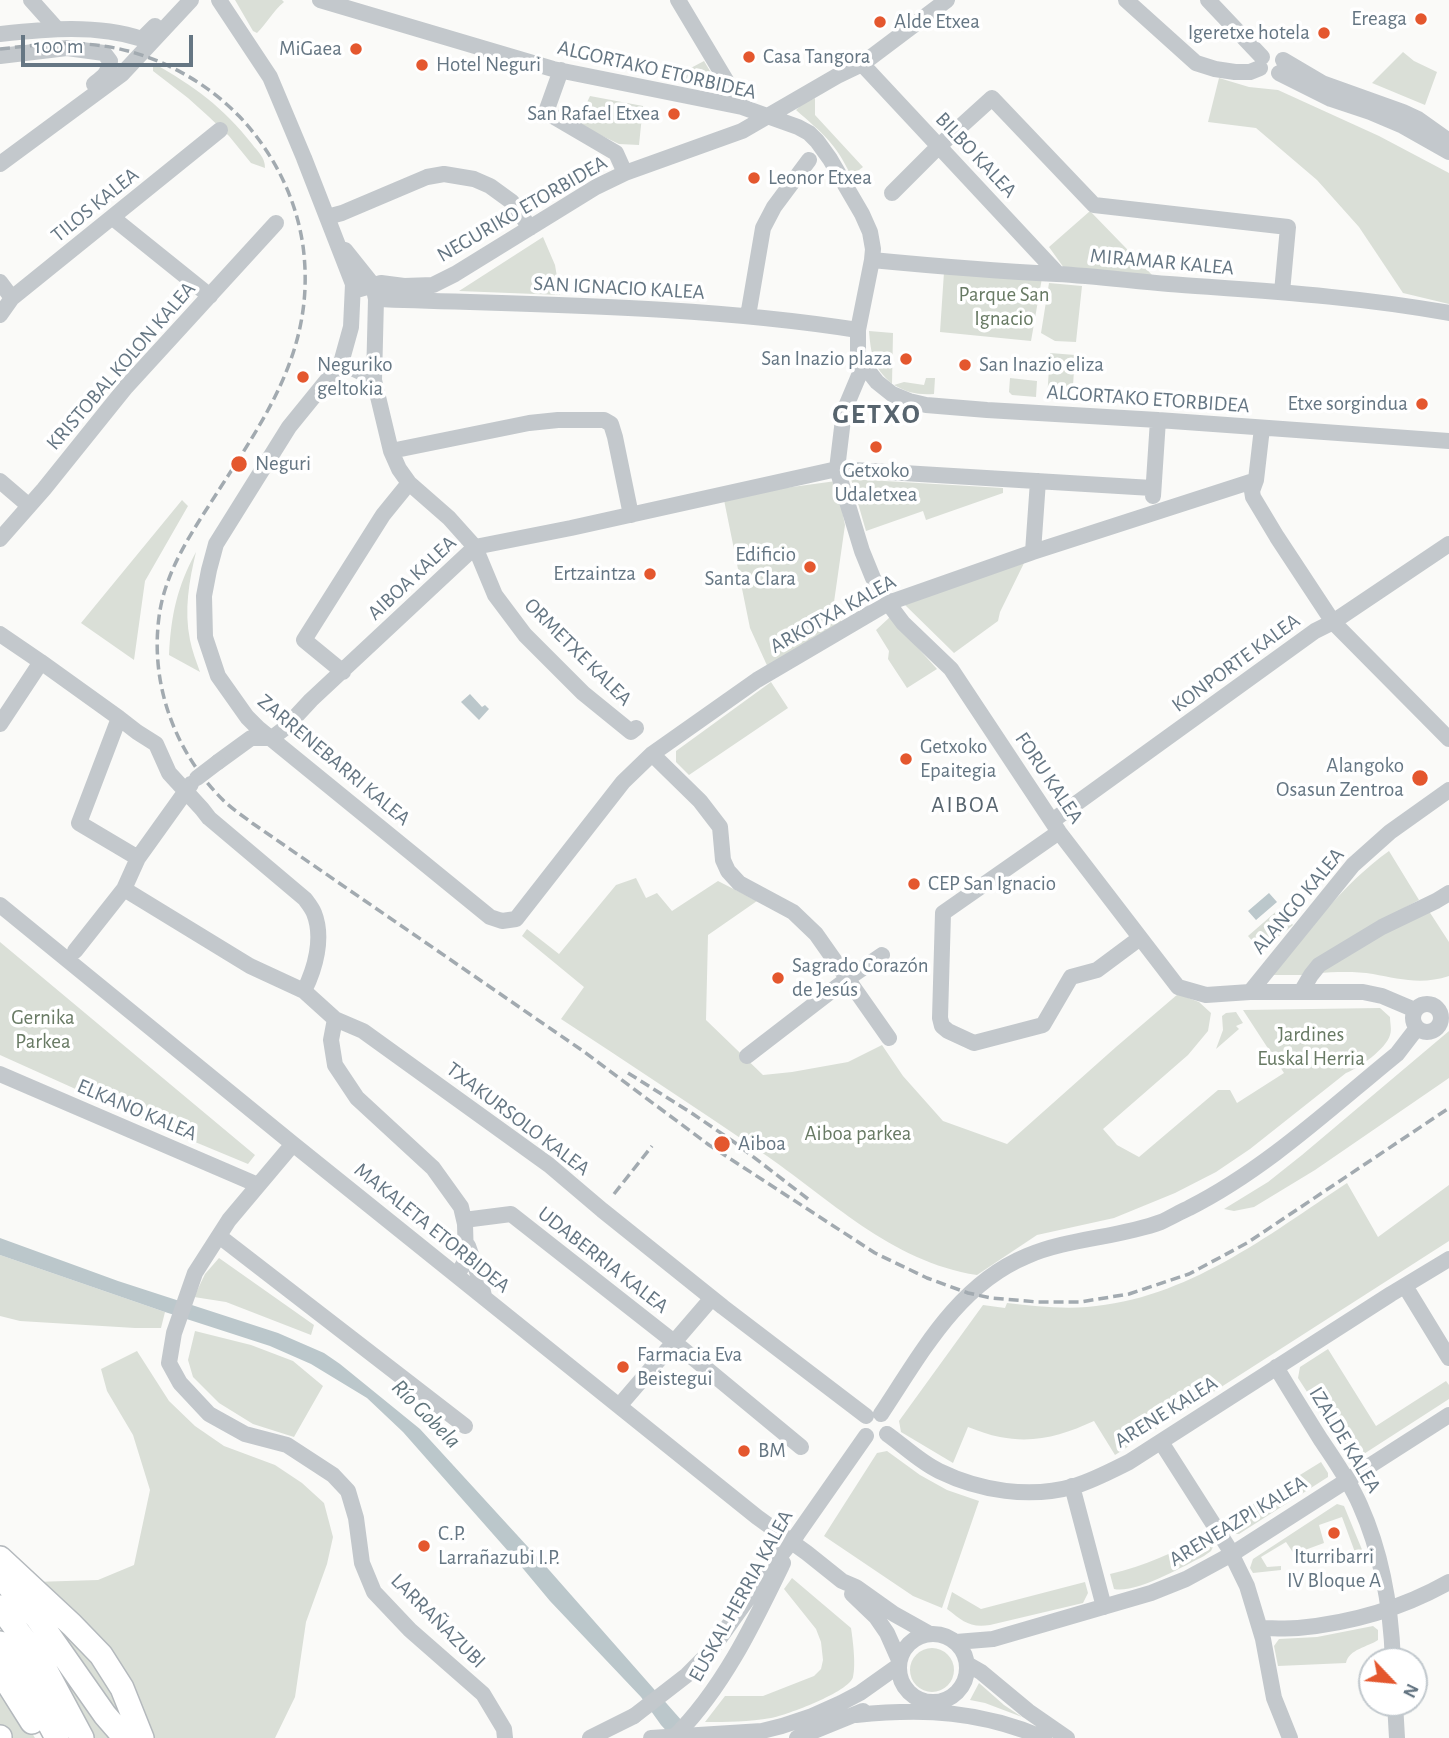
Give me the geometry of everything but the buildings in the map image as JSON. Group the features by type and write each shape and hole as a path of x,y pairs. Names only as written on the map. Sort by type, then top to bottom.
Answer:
{"highway":[{"path":"0,1558 101,1655 122,1688 135,1734"},
{"path":"0,1576 37,1618 105,1715 135,1734"},
{"path":"0,1607 43,1665 81,1737"},
{"path":"0,1643 22,1673 57,1738"},
{"path":"0,1671 40,1738"}],"street":[{"path":"31,0 57,29"},
{"path":"0,34 57,29 120,33 142,39 177,0"},
{"path":"0,164 122,74 191,0"},
{"path":"219,0 270,77 337,240 353,284 351,327 341,363 367,376 375,361 374,292 337,240"},
{"name":"ALGORTAKO ETORBIDEA","path":"320,0 561,70 742,107 809,133 817,141 862,214 870,232 872,260 858,330 858,354 877,382 892,394 909,401 987,410 1158,419 1449,441"},
{"path":"678,0 742,107"},
{"name":"NEGURIKO ETORBIDEA","path":"353,291 365,288 374,292 382,283 404,286 433,285 596,187 625,173 742,131 836,76 862,64 929,5 947,0"},
{"path":"1126,0 1196,63 1216,69 1250,72 1268,53 1274,53 1281,67 1331,99 1403,126 1449,152"},
{"path":"1208,0 1261,62"},
{"path":"0,56 67,48 97,51 107,55 110,61 107,74 74,100 71,112"},
{"name":"BILBO KALEA","path":"862,64 1058,274"},
{"path":"1281,67 1403,112 1449,141"},
{"path":"561,70 546,112 616,153 625,173"},
{"path":"892,193 992,98 1094,205 1288,227 1282,292"},
{"name":"TILOS KALEA","path":"0,315 12,298 220,130"},
{"path":"748,316 762,228 809,160"},
{"path":"327,217 427,177 444,174 474,179 490,186 512,202 530,228"},
{"path":"113,218 210,296"},
{"name":"KRISTOBAL KOLON KALEA","path":"0,539 126,387 276,223"},
{"name":"MIRAMAR KALEA","path":"872,260 1282,292 1397,303 1449,313"},
{"path":"0,282 12,298"},
{"name":"SAN IGNACIO KALEA","path":"374,292 748,316 858,330"},
{"name":"ZARRENEBARRI KALEA","path":"341,363 289,427 216,544 204,596 205,637 218,676 258,728 490,917 502,921 516,919"},
{"name":"FORU KALEA","path":"866,368 860,373 844,411 837,469 873,578 903,623 951,670 1056,826 1178,987 1206,995 1250,992 1363,992 1382,996 1415,1010"},
{"name":"ORMETXE KALEA","path":"367,376 399,469 409,483 449,518 475,547 495,595 525,635 583,693 631,732 636,728"},
{"path":"391,452 529,423 558,419 604,420 611,424 615,437 631,515"},
{"path":"1153,512 1152,488 1158,419"},
{"path":"1262,428 1252,497 1333,622 1449,739"},
{"name":"AIBOA KALEA","path":"75,951 124,889 138,858 197,778 251,738 272,738 475,547 837,469 1152,488"},
{"name":"ARKOTXA KALEA","path":"516,919 623,782 652,754 757,680 888,604 1033,552 1255,480"},
{"path":"0,481 28,505"},
{"path":"1033,552 1038,481"},
{"path":"343,672 304,640 383,515 409,483"},
{"name":"KONPORTE KALEA","path":"1140,937 1097,970 1071,977 1043,1025 974,1043 942,1026 943,913 1315,631 1333,622 1449,544"},
{"path":"0,634 156,744 169,773 209,818 305,899 314,913 318,951 304,991"},
{"path":"0,724 41,662"},
{"path":"118,719 79,823 138,858"},
{"path":"652,754 700,801 720,827 723,859 733,877 758,895 793,912 816,934 889,1038"},
{"name":"ALANGO KALEA","path":"1250,992 1353,865 1390,832 1449,790"},
{"name":"TXAKURSOLO KALEA","path":"124,889 250,966 304,991 335,1019 363,1031 549,1165 712,1298 873,1415"},
{"path":"1301,992 1320,965 1382,927 1449,893"},
{"name":"MAKALETA ETORBIDEA","path":"0,905 757,1517 842,1581 876,1617 887,1633 899,1663"},
{"path":"747,1056 882,955"},
{"path":"1443,1003 1441,1021 1435,1029 1426,1031 1417,1028 1413,1020 1415,1010 1425,1004 1443,1003"},
{"path":"335,1019 331,1040 334,1065 357,1098 433,1168 461,1208 466,1260 457,1275"},
{"path":"873,1415 888,1421 887,1434 874,1439 863,1432 862,1423 873,1415 955,1308 975,1288 1027,1256 1161,1222 1220,1192 1257,1167 1397,1054 1417,1028"},
{"name":"ELKANO KALEA","path":"0,1073 258,1185"},
{"name":"LARRAÑAZUBI","path":"293,1144 229,1220 195,1273 174,1333 169,1363 180,1383 209,1414 245,1434 287,1445 333,1475 348,1491 356,1518 362,1563 374,1592 410,1630 483,1694 504,1729 505,1738"},
{"name":"UDABERRIA KALEA","path":"464,1220 511,1214 674,1342 801,1447"},
{"path":"219,1236 465,1426"},
{"path":"429,1252 443,1256 466,1241"},
{"path":"466,1241 484,1296"},
{"name":"ARENE KALEA","path":"887,1434 937,1471 967,1483 1008,1492 1031,1492 1072,1486 1100,1477 1129,1462 1449,1259"},
{"path":"1405,1286 1449,1358"},
{"name":"UDABERRIA KALEA","path":"619,1406 712,1298"},
{"name":"IZALDE KALEA","path":"1276,1367 1360,1504 1382,1570 1390,1609 1392,1647"},
{"name":"ARENEAZPI KALEA","path":"956,1642 991,1640 1151,1593 1186,1579 1232,1554 1449,1415"},
{"name":"EUSKAL HERRIA KALEA","path":"673,1738 701,1708 718,1683 796,1536 866,1436"},
{"path":"1161,1442 1232,1554 1247,1586 1260,1628 1274,1698 1290,1738"},
{"path":"1072,1486 1104,1607"},
{"path":"590,1738 634,1716 687,1675 709,1653 796,1536"},
{"name":"MAKALETA ETORBIDEA","path":"842,1581 929,1633"},
{"path":"1260,1628 1297,1628 1338,1622 1390,1609 1449,1582"},
{"path":"797,1738 868,1708 885,1704 944,1701 959,1690 967,1674 966,1661 956,1642 948,1636 929,1633 913,1639 902,1652 899,1677 904,1688 922,1701"},
{"name":"ARENEAZPI KALEA","path":"966,1661 991,1640"},
{"path":"966,1661 1028,1712 1067,1738"},
{"path":"653,1737 762,1731 812,1716 860,1693 899,1663"},
{"path":"944,1701 988,1711 1060,1738"},
{"path":"856,1715 894,1711 967,1715 1019,1728 1044,1738"},
{"path":"1396,1717 1397,1738"}],"green space":[{"path":"235,0 284,2 257,33 253,31"},
{"path":"1403,52 1414,61 1437,72 1425,105 1372,83"},
{"path":"704,61 722,91 670,79"},
{"path":"153,63 182,80 219,108 259,152 265,168 251,163 208,116 153,71"},
{"path":"1219,78 1249,87 1278,90 1379,136 1449,173 1449,304 1403,293 1359,227 1317,180 1256,128 1208,122"},
{"path":"590,96 643,106 639,145 619,144 577,124"},
{"path":"815,98 815,115 863,167 851,176 834,147 796,110"},
{"path":"1090,211 1154,277 1064,268 1049,247"},
{"path":"543,237 555,265 560,295 459,291"},
{"name":"Parque San Ignacio","path":"944,272 1042,278 1031,341 940,332"},
{"path":"1049,283 1082,286 1076,342 1055,341 1041,333"},
{"path":"869,331 893,333 892,384 874,360"},
{"path":"1050,353 1075,355 1072,401 1047,399"},
{"path":"926,378 935,378 934,394 913,393 894,385 904,382 924,385"},
{"path":"1010,378 1037,381 1036,397 1012,395 1009,392"},
{"path":"851,479 1003,488 1003,493 926,520 923,511 866,531"},
{"path":"836,481 845,525 833,609 844,626 770,672 750,628 724,500 770,490"},
{"path":"182,500 188,506 145,581 134,660 81,623"},
{"path":"196,552 189,585 187,618 191,644 200,672 169,655 176,602"},
{"path":"1026,559 998,621 954,653 903,603"},
{"path":"890,617 937,669 907,688 888,659 889,651 876,630"},
{"path":"771,682 788,708 689,775 676,762 676,751"},
{"path":"1389,851 1419,900 1373,925 1305,975 1272,975 1341,893"},
{"name":"Aiboa parkea","path":"636,878 646,898 657,893 672,911 718,881 757,901 708,935 706,1020 763,1075 848,1062 882,1045 903,1076 943,1121 1007,1144 1178,994 1199,1002 1211,1013 1208,1031 1188,1055 1103,1129 1117,1145 1139,1157 1218,1090 1230,1090 1237,1103 1284,1073 1243,1010 1380,1008 1390,1017 1391,1033 1383,1046 1371,1057 1216,1172 1175,1193 1114,1218 1037,1235 977,1275 946,1268 917,1257 862,1226 761,1152 561,1019 584,987 522,936 527,929 559,954 616,885"},
{"path":"1425,905 1449,942 1449,976 1420,981 1359,972 1317,973"},
{"path":"1279,909 1293,925 1261,951 1248,936"},
{"name":"Gernika Parkea","path":"0,942 255,1155 248,1164 0,1055"},
{"path":"1236,1012 1243,1023 1236,1026 1239,1029 1216,1049 1223,1030 1222,1016"},
{"path":"1449,1031 1449,1078 1315,1170 1254,1207 1234,1211 1224,1209 1268,1182"},
{"path":"1347,1183 1378,1237 1449,1185 1449,1241 1115,1455 1094,1421 1060,1434 1037,1439 1013,1439 968,1427 953,1463 901,1432 899,1421 983,1305 1005,1308 1007,1303 1087,1307 1124,1302 1159,1292 1224,1262"},
{"path":"0,1255 165,1312 161,1328 20,1321 0,1316"},
{"path":"219,1258 314,1325 311,1335 226,1302 194,1297 205,1274"},
{"path":"195,1331 251,1345 293,1361 323,1386 294,1437 253,1424 219,1403 193,1377 188,1360"},
{"path":"1328,1349 1376,1426 1446,1381 1449,1385 1449,1399 1356,1459 1350,1458 1298,1378 1300,1367"},
{"path":"137,1351 169,1401 195,1426 224,1446 275,1465 302,1483 324,1503 333,1537 327,1564 306,1622 295,1697 275,1738 147,1738 139,1699 114,1655 34,1582 98,1580 134,1565 150,1490 133,1435 107,1391 101,1369"},
{"path":"887,1451 920,1475 947,1490 979,1501 942,1608 913,1596 824,1536 877,1453"},
{"path":"1321,1462 1328,1477 1239,1534 1233,1534 1225,1521"},
{"path":"1337,1504 1344,1506 1363,1552 1356,1555 1342,1517 1319,1525 1324,1543 1294,1554 1286,1542 1261,1557 1267,1567 1281,1566 1281,1570 1253,1573 1250,1568 1253,1559"},
{"path":"1206,1536 1213,1547 1204,1556 1146,1583 1114,1589 1110,1574 1147,1563"},
{"path":"792,1578 851,1628 853,1677 830,1696 779,1716 746,1721 705,1722 725,1696 763,1696 814,1676 821,1669 821,1642 816,1629 784,1589"},
{"path":"15,1579 102,1664 133,1733"},
{"path":"1085,1582 1088,1593 1083,1603 990,1625 971,1624 947,1609 952,1592 981,1609"},
{"path":"1373,1626 1378,1630 1378,1640 1358,1647 1346,1663 1278,1666 1274,1646 1279,1639 1317,1637"},
{"path":"932,1648 947,1655 954,1670 947,1685 932,1692 917,1685 910,1670 917,1655"},
{"path":"50,1657 116,1738 92,1738"},
{"path":"0,1680 35,1738 5,1738 0,1726"},
{"path":"979,1683 1004,1705 1022,1717 970,1700"}],"shaded area":[{"path":"470,694 482,707 485,705 489,709 479,720 461,702"},
{"path":"1269,893 1277,902 1256,920 1248,911"},
{"path":"0,1238 118,1281 278,1333 324,1353 340,1364 420,1429 697,1738 673,1738 641,1697 550,1601 403,1432 367,1398 311,1364 270,1346 0,1255"}],"railway":[{"path":"0,49 63,44 106,46 148,57 188,76 223,101 251,130 281,176 295,210 303,246 305,284 302,320 293,353 281,385 265,415 177,560 162,602 157,642 158,668 163,692 179,739 206,781 226,803 252,823 583,1051 709,1145 875,1253 927,1278 968,1293 1038,1302 1080,1302 1129,1294 1189,1274 1247,1243 1449,1108"},
{"path":"628,1073 734,1142 808,1199"},
{"path":"614,1194 652,1146"}],"place":[{"name":"Ereaga","path":"1421,19"},
{"name":"Alde Etxea","path":"880,22"},
{"name":"Igeretxe hotela","path":"1324,33"},
{"name":"MiGaea","path":"356,49"},
{"name":"Casa Tangora","path":"749,57"},
{"name":"Hotel Neguri","path":"422,65"},
{"name":"San Rafael Etxea","path":"674,114"},
{"name":"Leonor Etxea","path":"754,178"},
{"name":"San Inazio plaza","path":"906,359"},
{"name":"San Inazio eliza","path":"965,365"},
{"name":"Neguriko geltokia","path":"303,377"},
{"name":"Etxe sorgindua","path":"1422,404"},
{"name":"Getxoko Udaletxea","path":"876,447"},
{"name":"Neguri","path":"239,464"},
{"name":"Edificio Santa Clara","path":"810,567"},
{"name":"Ertzaintza","path":"650,574"},
{"name":"Getxoko Epaitegia","path":"906,759"},
{"name":"Alangoko Osasun Zentroa","path":"1420,778"},
{"name":"CEP San Ignacio","path":"914,884"},
{"name":"Sagrado Corazón de Jesús","path":"778,978"},
{"name":"Aiboa","path":"722,1144"},
{"name":"Farmacia Eva Beistegui","path":"623,1367"},
{"name":"BM","path":"744,1451"},
{"name":"Iturribarri IV Bloque A","path":"1334,1533"},
{"name":"C.P. Larrañazubi I.P.","path":"424,1546"}],"district":[{"name":"GETXO","path":"877,415"},
{"name":"AIBOA","path":"966,805"}],"park label":[{"name":"Jardines Euskal Herria","path":"1311,1047"}],"water label":[{"name":"Río Gobela","path":"426,1414"}]}
